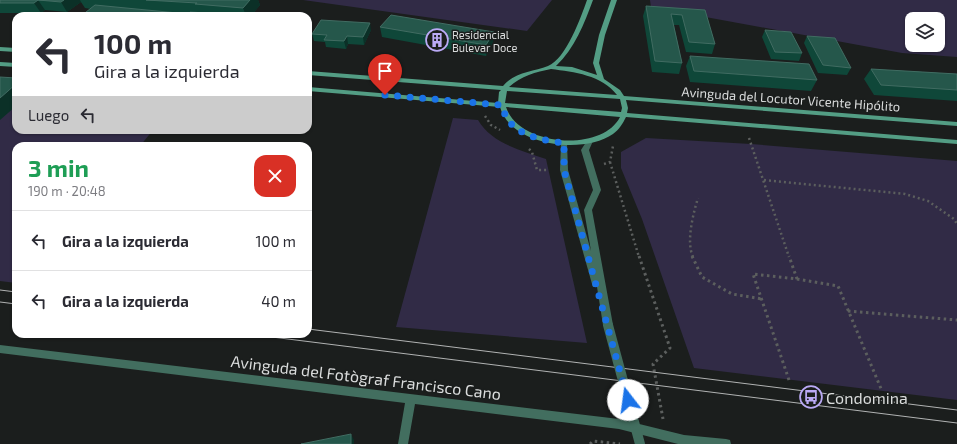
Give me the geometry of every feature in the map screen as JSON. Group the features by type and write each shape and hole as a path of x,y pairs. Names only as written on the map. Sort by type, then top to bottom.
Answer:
{"main road":[{"path":"551,67 564,56 579,31 590,0"},
{"path":"601,79 596,63 602,35 614,0"},
{"path":"0,49 12,50"},
{"path":"0,64 12,65"},
{"path":"551,67 573,69 601,79 617,90 623,98 625,109 624,115 617,128 605,136 590,141 564,143 531,136 508,120 501,105 501,97 504,89 519,76 534,70 551,67"},
{"name":"Avinguda del Locutor Vicente Hipólito","path":"312,73 957,124"},
{"path":"312,89 957,142"}],"street":[{"path":"590,141 585,150 598,190 588,210 608,325"},
{"path":"564,143 564,170 640,444"},
{"name":"Avinguda del Fotògraf Francisco Cano","path":"0,349 619,424 684,440 726,444"},
{"path":"403,444 411,399"}],"path":[{"path":"749,135 797,279"},
{"path":"610,162 627,220 670,348 653,364 659,396"},
{"path":"764,180 905,194 928,201 954,219 957,224"},
{"path":"698,198 694,211 689,249 702,277 732,294 762,299"},
{"path":"789,380 753,274 838,286 882,391"},
{"path":"848,311 957,320"},
{"path":"590,444 593,441 620,444"}],"shaded area":[{"path":"303,0 552,0 527,31"},
{"path":"650,0 957,0 957,57 902,53 651,7"},
{"path":"0,82 12,84 12,134 150,134 143,142 12,142 12,282 0,281"},
{"path":"453,118 478,120 491,135 499,140 517,149 546,159 587,343 396,327"},
{"path":"646,138 751,144 957,161 957,400 694,368 642,219 621,168 621,152"}],"building":[{"path":"0,0 38,0 34,3 0,3"},
{"path":"38,0 64,0 61,2"},
{"path":"146,0 250,0 243,8 195,4 197,3"},
{"path":"95,5 167,12 86,12"},
{"path":"646,6 705,10 715,44 689,42 682,15 671,14 682,63 655,61"},
{"path":"391,15 494,32 486,45 380,27"},
{"path":"321,20 370,23 363,37 347,36 344,41 324,40 327,35 312,34"},
{"path":"765,30 791,32 802,53 775,52"},
{"path":"807,36 835,38 851,68 823,65"},
{"path":"690,56 809,64 817,80 694,71"},
{"path":"871,69 957,74 957,90 881,85"},
{"path":"0,77 12,78 12,88 0,98"},
{"path":"351,434 351,444 301,444"}],"tram line":[{"path":"0,290 12,292"},
{"path":"0,302 12,304"},
{"path":"312,329 957,410"},
{"path":"280,338 957,423"}],"place":[{"name":"Residencial Bulevar Doce","path":"437,40"},
{"name":"Condomina","path":"811,397"}],"route":[{"path":"385,95 501,105 508,120 519,129 531,136 564,143 564,170 628,400"}]}
